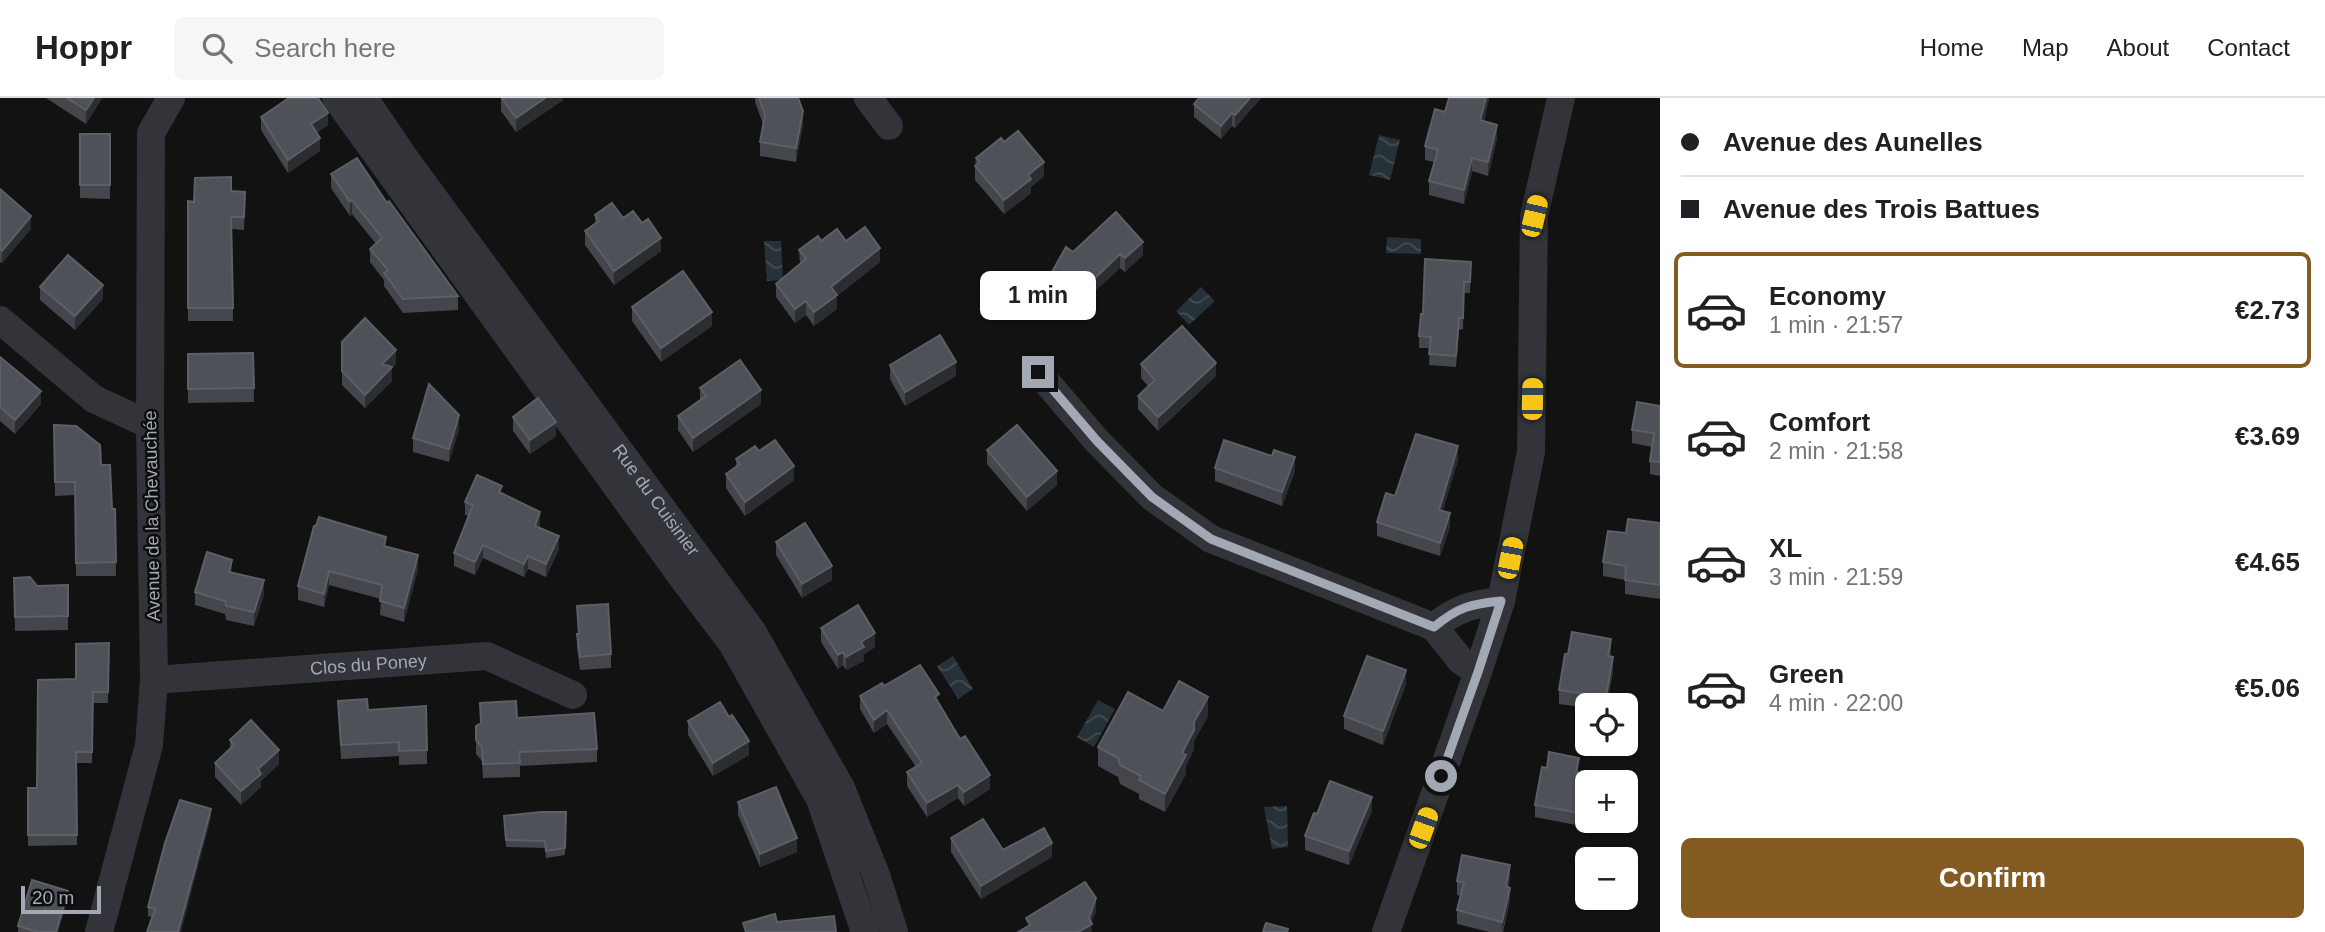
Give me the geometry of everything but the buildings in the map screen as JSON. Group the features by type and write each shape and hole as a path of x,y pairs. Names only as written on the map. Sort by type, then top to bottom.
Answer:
{"street":[{"name":"Avenue de la Chevauchée","path":"99,932 149,745 154,680 150,425 151,133 171,98"},
{"name":"Rue du Cuisinier","path":"336,98 732,643 820,799 865,932"},
{"name":"Rue du Cuisinier","path":"364,98 406,160 752,631 841,788 877,875 894,932"},
{"path":"868,98 889,126"},
{"path":"1386,932 1501,601 1531,452 1534,216 1560,98"},
{"path":"0,320 94,399 150,425"},
{"path":"1038,372 1097,441 1152,497 1211,539 1434,627 1461,661 1478,672"},
{"path":"1434,627 1452,612 1477,603 1501,601"},
{"name":"Clos du Poney","path":"154,680 487,656 573,695"}],"water":[{"path":"1379,135 1400,140 1390,180 1369,175"},
{"path":"1387,237 1421,239 1421,254 1386,253"},
{"path":"764,241 781,241 783,280 767,281"},
{"path":"1201,287 1215,301 1189,325 1176,311"},
{"path":"953,656 973,689 958,699 937,666"},
{"path":"1098,700 1115,709 1094,747 1077,737"},
{"path":"1287,806 1288,847 1272,849 1264,807"}],"route":[{"path":"1038,372 1097,441 1152,497 1211,539 1434,627 1452,612 1477,603 1501,601 1441,776"}]}
